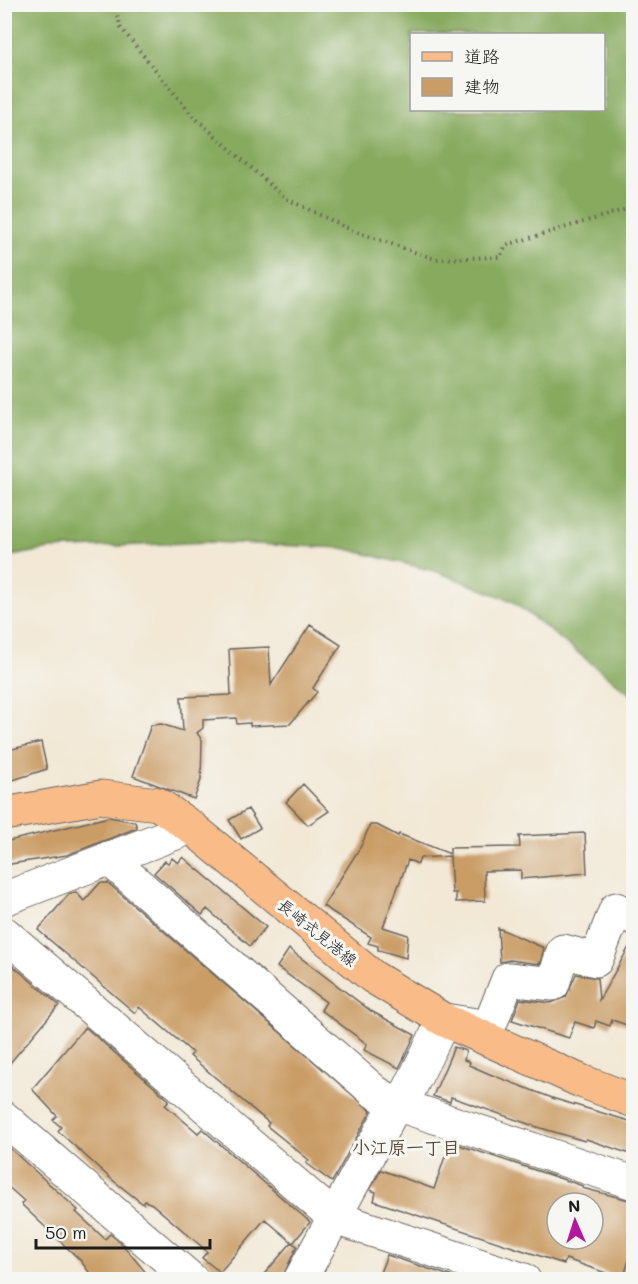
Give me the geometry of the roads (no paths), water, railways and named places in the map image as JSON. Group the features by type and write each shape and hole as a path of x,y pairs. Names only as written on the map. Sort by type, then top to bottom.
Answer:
{"main road":[{"name":"長崎式見港線","path":"4,814 101,797 158,804 191,827 373,977 444,1020 581,1082 633,1101"}],"street":[{"path":"4,899 191,827"},
{"path":"108,858 375,1092 396,1104 633,1183"},
{"path":"300,1280 396,1104 408,1092 444,1020 489,1027 508,979 553,984 563,951 596,960 616,909 633,918"},
{"path":"4,933 335,1218 524,1280"},
{"path":"4,1118 192,1280"}],"district":[{"name":"小江原一丁目","path":"406,1147"}]}
